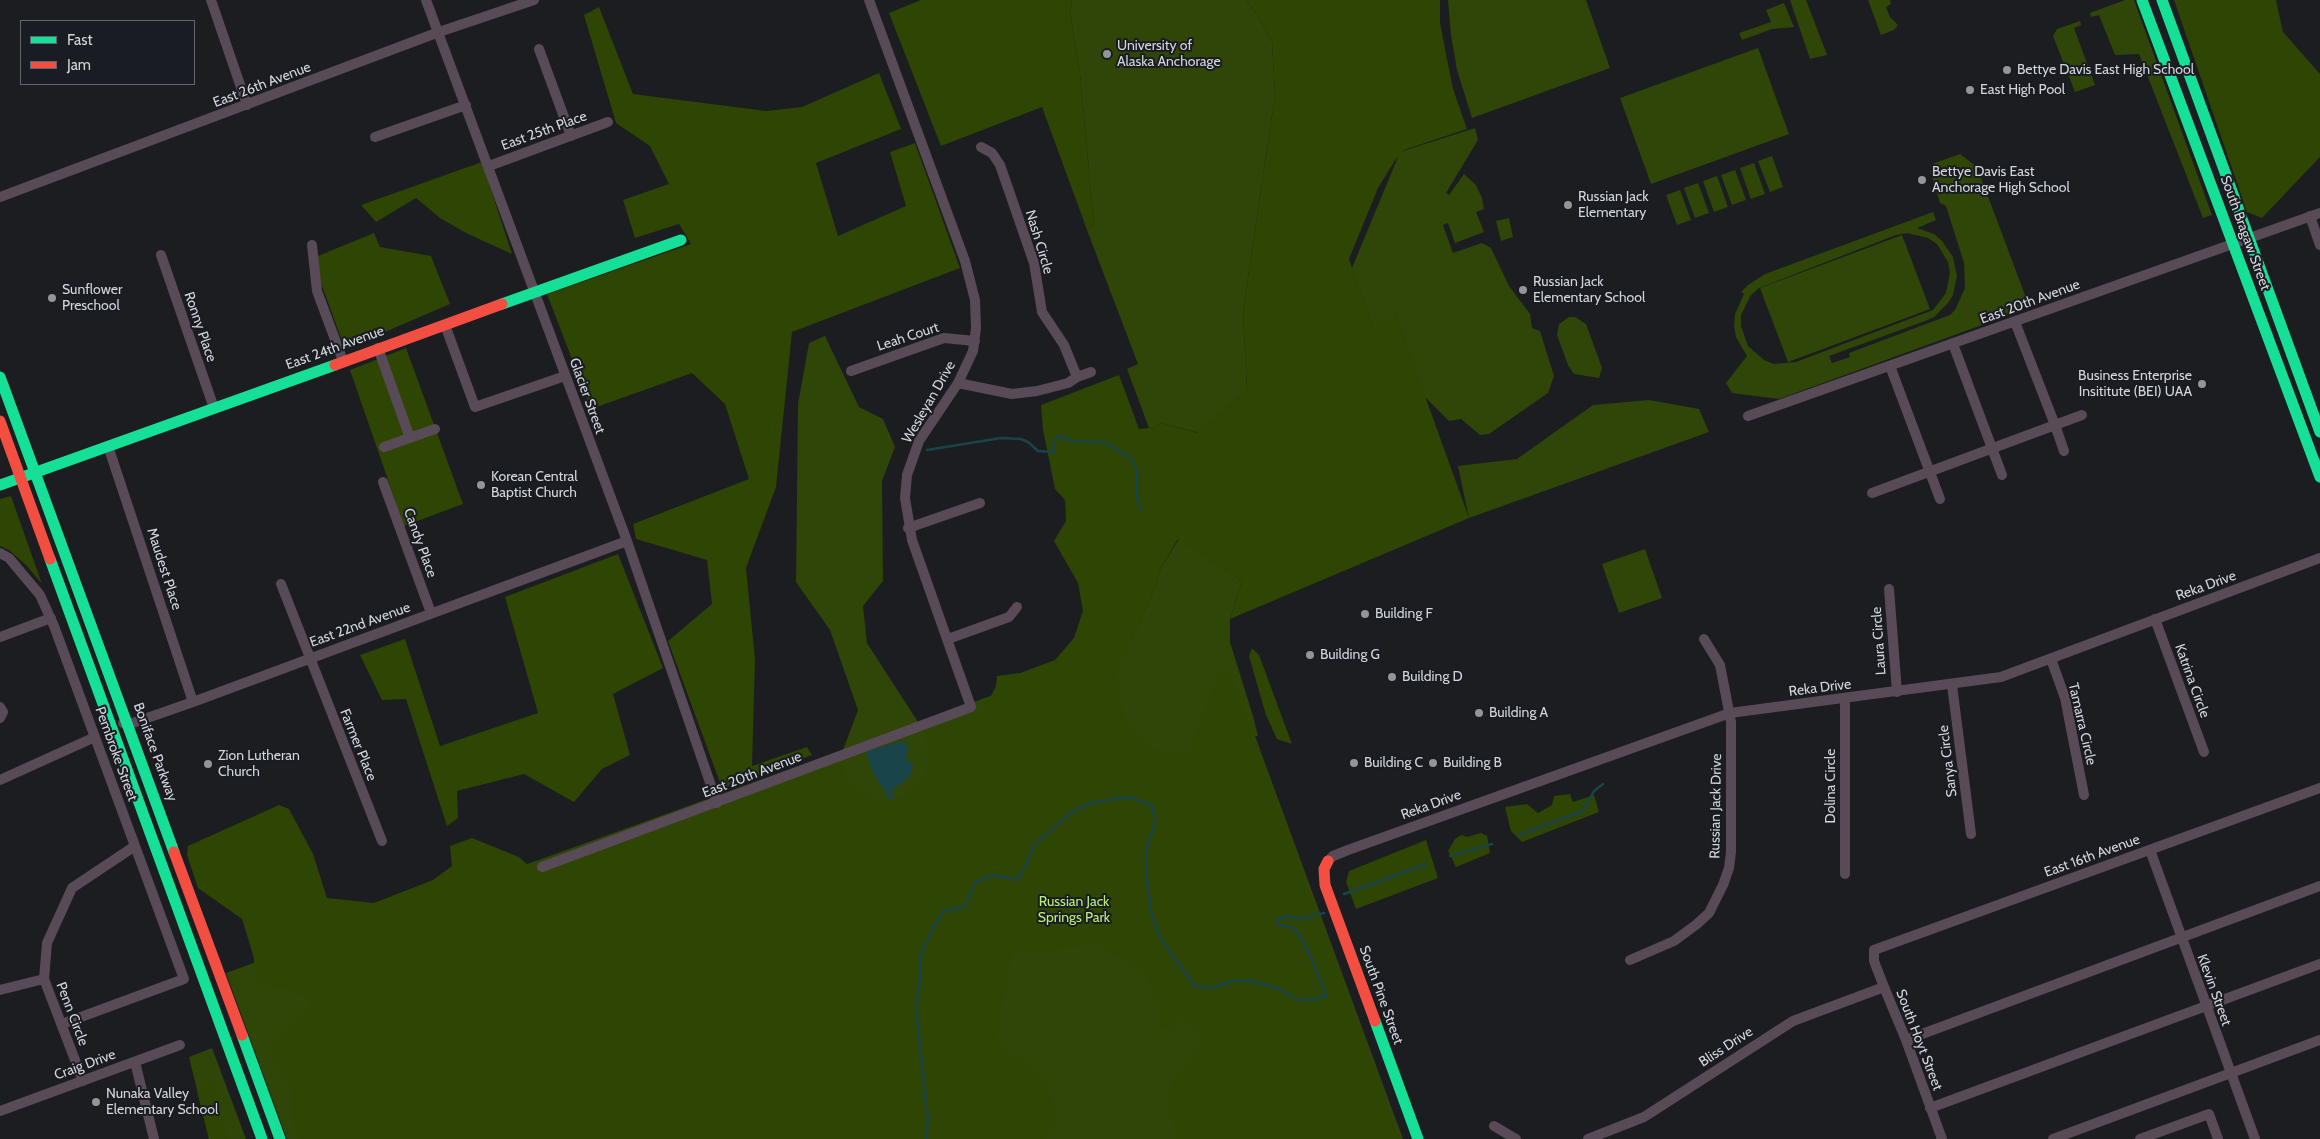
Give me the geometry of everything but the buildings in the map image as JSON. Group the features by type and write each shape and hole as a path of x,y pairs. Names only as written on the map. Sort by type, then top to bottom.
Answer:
{"main road":[{"name":"South Bragaw Street","path":"2142,0 2320,477"},
{"name":"South Bragaw Street","path":"2162,0 2320,432"},
{"name":"East 24th Avenue","path":"0,485 681,240"},
{"name":"Boniface Parkway","path":"0,377 130,724 280,1139"},
{"path":"0,421 262,1139"},
{"name":"South Pine Street","path":"1328,861 1324,869 1325,886 1418,1139"}],"street":[{"path":"211,0 247,105"},
{"name":"Glacier Street","path":"426,0 627,541 717,803"},
{"name":"East 26th Avenue","path":"0,197 439,32 534,0"},
{"name":"Wesleyan Drive","path":"869,0 965,261 975,300 975,341 973,351 958,383 919,441 907,475 904,498 908,528 971,706"},
{"path":"539,49 571,136"},
{"path":"375,138 466,105"},
{"name":"East 25th Place","path":"489,166 608,122"},
{"name":"Nash Circle","path":"981,147 992,153 1000,165 1034,263 1042,312 1064,345 1077,376"},
{"name":"East 20th Avenue","path":"1748,416 2320,213"},
{"path":"2310,216 2320,245"},
{"path":"312,245 317,291 343,361"},
{"name":"Ronny Place","path":"161,255 214,408"},
{"path":"2015,322 2064,451"},
{"path":"445,325 476,407 565,376"},
{"name":"Leah Court","path":"851,371 944,338 975,341"},
{"path":"1953,344 2002,475"},
{"path":"378,348 410,438"},
{"path":"1890,366 1940,498"},
{"path":"958,383 1012,394 1036,391 1068,383 1077,376 1092,372"},
{"path":"1872,493 2082,414"},
{"path":"384,447 435,429"},
{"path":"2308,446 2320,442"},
{"name":"Maudest Place","path":"108,446 193,702"},
{"name":"Candy Place","path":"383,482 431,613"},
{"path":"908,528 980,503"},
{"name":"East 22nd Avenue","path":"130,724 627,541"},
{"name":"Pembroke Street","path":"0,553 9,558 25,575 40,595 51,618 184,979 62,1024"},
{"name":"Reka Drive","path":"1328,861 1333,856 1348,850 1730,713 2001,677 2320,558"},
{"name":"Farmer Place","path":"281,584 382,841"},
{"name":"Laura Circle","path":"1888,589 1897,692"},
{"path":"948,639 1009,617 1017,607"},
{"path":"0,637 51,618"},
{"name":"Katrina Circle","path":"2155,619 2204,752"},
{"name":"Russian Jack Drive","path":"1630,960 1663,946 1691,930 1708,913 1724,885 1732,852 1730,713 1720,665 1704,639"},
{"name":"Tamarra Circle","path":"2051,659 2065,698 2084,795"},
{"name":"Sanya Circle","path":"1952,685 1971,834"},
{"name":"Dolina Circle","path":"1845,699 1845,874"},
{"name":"East 20th Avenue","path":"542,866 717,803 971,706"},
{"path":"0,707 3,712 0,718"},
{"path":"105,711 117,721 130,724"},
{"path":"0,780 95,737"},
{"name":"East 16th Avenue","path":"1874,950 2320,788"},
{"name":"Penn Circle","path":"83,1081 44,979 47,943 72,888 135,846"},
{"name":"Klevin Street","path":"2150,850 2181,940 2255,1139"},
{"path":"1906,1040 2181,940 2320,886"},
{"name":"South Hoyt Street","path":"1874,950 1874,961 1906,1040 1942,1139"},
{"path":"1930,1108 2320,964"},
{"path":"0,990 44,979"},
{"name":"Bliss Drive","path":"1588,1139 1644,1117 1793,1021 1884,987"},
{"path":"2052,1139 2320,1040"},
{"name":"Craig Drive","path":"0,1111 180,1045"},
{"path":"135,1062 154,1139"},
{"path":"2140,1139 2209,1114 2218,1139"},
{"path":"1494,1126 1516,1139"}],"green space":[{"path":"921,0 1072,0 1070,12 1080,74 1094,225 1087,230 1042,107 941,146 889,13"},
{"path":"1072,0 1246,0 1260,19 1272,42 1275,95 1243,311 1247,390 1199,433 1161,423 1156,427 1149,428 1127,369 1138,364 1087,230 1094,225 1080,74 1070,12"},
{"name":"Russian Jack Springs Park","path":"1246,0 1440,0 1440,23 1453,89 1467,129 1404,150 1396,159 1378,188 1349,259 1374,329 1395,313 1469,518 1230,619 1242,581 1178,539 1161,568 1151,597 1116,672 1124,720 1145,746 1169,755 1189,751 1216,683 1224,670 1230,673 1399,1139 1178,1139 1168,1107 1172,1083 1205,1041 1196,1027 1180,1015 1171,1030 1159,1028 1159,1007 1147,977 1132,964 1111,953 1098,943 1038,951 1013,951 995,1038 1046,1084 1057,1120 1044,1139 300,1139 292,1118 292,1093 268,1047 301,1017 312,999 295,991 269,986 254,977 254,958 242,919 198,888 187,855 188,846 279,805 289,809 313,854 327,898 374,903 433,880 452,866 450,846 472,838 519,857 536,872 838,761 850,783 871,798 889,803 905,796 923,778 930,757 924,733 977,712 988,702 996,686 997,676 1020,673 1055,660 1074,638 1083,611 1078,583 1054,541 1066,521 1065,500 1055,489 1043,430 1041,405 1119,375 1139,429 1156,427 1161,423 1198,433 1247,390 1243,311 1275,95 1272,42 1260,19"},
{"path":"1448,0 1586,0 1610,68 1472,118 1457,70"},
{"path":"1790,0 1806,0 1827,55 1810,59"},
{"path":"1868,0 1890,0 1891,4 1886,7 1890,17 1898,25 1894,30 1881,35"},
{"path":"2125,0 2134,0 2212,215 2203,218 2139,54 2115,55 2099,15 2091,17 2090,13"},
{"path":"2174,0 2276,0 2283,32 2320,74 2320,157 2262,218 2247,212"},
{"path":"1784,3 1794,27 1772,29 1742,40 1739,33 1771,22 1766,10"},
{"path":"599,7 633,94 766,111 802,107 879,73 901,129 816,163 838,236 906,206 890,152 915,143 960,268 792,332 776,487 746,568 755,659 752,766 807,747 812,755 722,788 668,641 712,604 707,560 636,539 633,524 749,479 725,404 692,373 591,409 547,294 691,244 679,224 635,238 623,200 669,184 650,146 616,123 584,15"},
{"path":"2080,21 2081,25 2074,28 2095,85 2075,92 2053,36 2057,29"},
{"path":"1758,48 1789,134 1651,184 1620,98"},
{"path":"1475,128 1478,140 1446,193 1449,195 1464,174 1476,185 1482,198 1484,209 1476,212 1484,232 1455,243 1448,223 1443,225 1453,253 1482,243 1491,248 1509,286 1530,314 1532,328 1540,331 1554,376 1548,393 1489,434 1480,435 1461,419 1449,421 1424,396 1395,314 1374,330 1352,268 1400,152"},
{"path":"1960,154 1977,167 2028,303 2023,310 1779,399 1732,393 1726,383 1747,356 1736,337 1734,326 1735,314 1744,294 1741,292 1748,285 1765,274 1933,212 1936,220 1917,228 1934,234 1942,241 1953,257 1957,276 1953,295 1948,303 1934,317 1829,356 1832,363 1850,357 1849,353 1950,315 1955,310 1965,288 1964,263 1946,206 1940,203 1930,171 1933,169 1932,164","holes":["1907,233 1928,238 1937,244 1948,262 1950,273 1946,293 1933,310 1796,362 1774,364 1764,360 1748,346 1741,326 1741,315 1751,295 1759,288 1896,235"]},
{"path":"1772,156 1783,187 1770,192 1758,161"},
{"path":"482,162 512,254 466,233 440,218 416,198 376,222 361,205"},
{"path":"1754,163 1765,194 1751,199 1740,168"},
{"path":"1735,170 1746,200 1732,205 1721,175"},
{"path":"1717,176 1728,207 1714,212 1703,181"},
{"path":"1698,183 1709,213 1695,218 1684,188"},
{"path":"1680,190 1691,220 1677,225 1666,195"},
{"path":"1509,218 1513,237 1501,241 1496,221"},
{"path":"374,233 380,247 431,256 450,304 345,349 317,272 318,256"},
{"path":"1902,235 1930,309 1788,362 1760,288"},
{"path":"1569,317 1575,317 1586,324 1602,368 1599,378 1574,374 1568,365 1557,335 1559,324"},
{"name":"Russian Jack Springs Park","path":"825,336 859,407 883,419 895,447 882,481 883,581 863,606 867,643 918,722 1127,647 1151,597 1161,568 1179,539 1242,581 1230,619 1230,642 1253,716 1258,736 1255,736 1403,1139 287,1139 226,973 843,750 858,710 830,630 796,582 798,404 809,343"},
{"path":"406,348 463,504 404,526 350,370"},
{"path":"1649,400 1699,409 1709,432 1469,518 1458,466 1517,459 1593,405"},
{"path":"11,496 42,584 26,565 9,550 0,546 0,499"},
{"path":"1645,549 1662,598 1619,613 1602,564"},
{"path":"618,554 663,668 613,694 630,755 602,769 574,802 524,774 457,791 458,818 447,826 406,699 382,700 360,655 405,639 440,746 538,713 505,597"},
{"path":"1252,648 1259,655 1292,744 1277,739 1266,715 1249,656"},
{"path":"1570,794 1573,802 1594,795 1599,812 1522,842 1511,831 1505,807 1527,804 1538,813 1552,805 1554,796"},
{"path":"1481,833 1487,836 1490,853 1456,867 1448,851 1455,839 1461,835 1467,837"},
{"path":"1426,840 1438,878 1356,909 1346,882 1349,871"},
{"path":"212,1048 246,1139 209,1139 189,1057"},
{"path":"212,1080 228,1139 209,1139 197,1091"}],"water":[{"path":"904,741 909,750 905,756 913,767 909,777 892,790 894,799 890,800 871,769 866,751"}],"waterway":[{"path":"927,450 1001,438 1021,439 1028,442 1038,451 1054,452 1053,442 1060,436 1072,441 1105,442 1130,458 1137,469 1137,496 1141,510"},
{"path":"1519,835 1583,811 1594,791 1603,784"},
{"path":"926,1139 928,1119 916,1009 920,981 920,956 934,926 944,911 964,907 976,882 992,875 1017,880 1026,865 1034,845 1072,812 1094,802 1130,797 1153,806 1155,822 1147,849 1146,870 1151,912 1161,939 1195,986 1213,988 1233,981 1252,981 1279,989 1296,999 1310,1000 1327,996 1304,942 1294,928 1279,925 1277,920 1286,916 1301,919 1324,913"},
{"path":"1450,856 1492,844"},
{"path":"1344,894 1427,864"}],"traffic: fast":[{"path":"2142,0 2320,477"},
{"path":"2162,0 2320,432"},
{"path":"502,304 681,240"},
{"path":"0,485 335,365"},
{"path":"0,377 174,852"},
{"path":"50,559 262,1139"},
{"path":"1375,1021 1418,1139"},
{"path":"242,1035 280,1139"}],"traffic: jam":[{"path":"335,365 502,304"},
{"path":"0,421 50,559"},
{"path":"174,852 242,1035"},
{"path":"1328,861 1324,869 1325,885 1375,1021"}],"place":[{"name":"University of Alaska Anchorage","path":"1107,54"},
{"name":"Bettye Davis East High School","path":"2007,70"},
{"name":"East High Pool","path":"1970,90"},
{"name":"Bettye Davis East Anchorage High School","path":"1922,180"},
{"name":"Russian Jack Elementary","path":"1568,205"},
{"name":"Russian Jack Elementary School","path":"1523,290"},
{"name":"Sunflower Preschool","path":"52,298"},
{"name":"Business Enterprise Insititute (BEI) UAA","path":"2202,384"},
{"name":"Korean Central Baptist Church","path":"481,485"},
{"name":"Building F","path":"1365,614"},
{"name":"Building G","path":"1310,655"},
{"name":"Building D","path":"1392,677"},
{"name":"Building A","path":"1479,713"},
{"name":"Building C","path":"1354,763"},
{"name":"Building B","path":"1433,763"},
{"name":"Zion Lutheran Church","path":"208,764"},
{"name":"Nunaka Valley Elementary School","path":"96,1102"}]}
